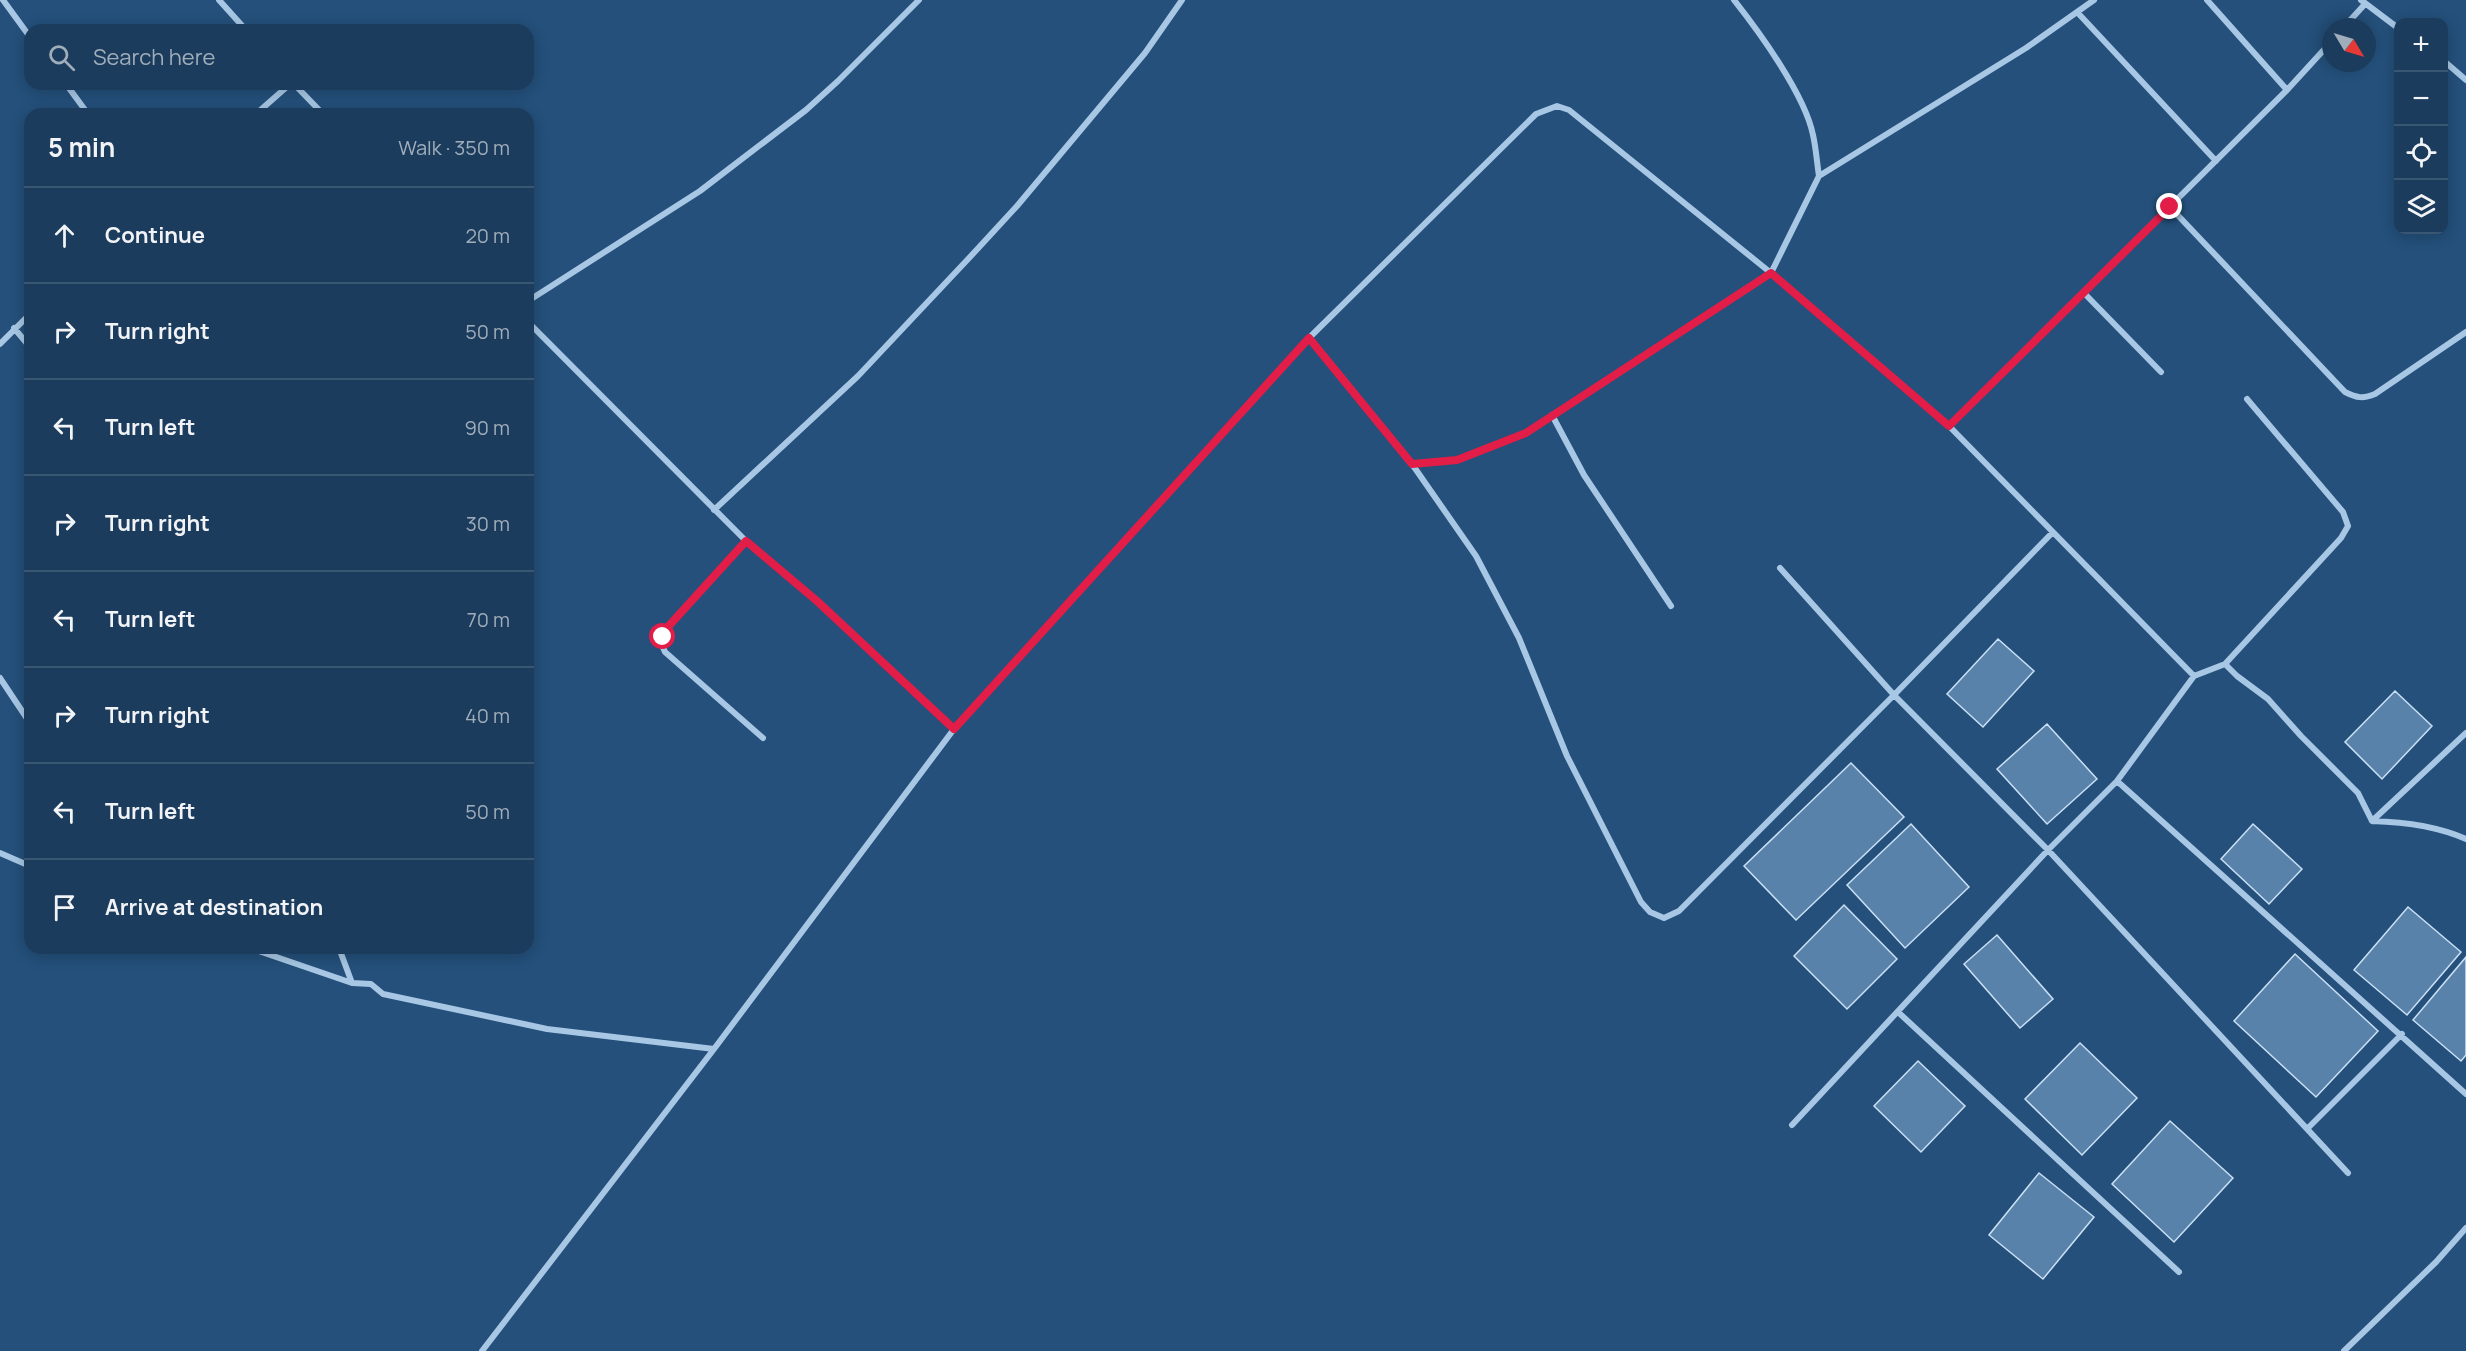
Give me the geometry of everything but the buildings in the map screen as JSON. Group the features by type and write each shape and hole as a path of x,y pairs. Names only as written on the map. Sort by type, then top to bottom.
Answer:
{"street":[{"path":"3,0 24,29"},
{"path":"219,0 241,24"},
{"path":"534,297 699,191 797,116 838,81 919,0"},
{"path":"714,510 858,376 1017,206 1145,53 1182,0"},
{"path":"1734,0 1757,29 1802,104 1813,134 1819,176"},
{"path":"1412,464 1457,460 1526,433 1771,273 1819,176 2026,48 2094,0"},
{"path":"2207,0 2287,90"},
{"path":"2351,18 2363,2 2394,25"},
{"path":"2077,12 2216,160"},
{"path":"1949,426 2287,90 2322,52"},
{"path":"2448,64 2466,80"},
{"path":"70,90 84,108"},
{"path":"263,108 285,90"},
{"path":"298,90 317,108"},
{"path":"482,1351 714,1049 954,729 1309,338 1536,114 1557,106 1569,110 1771,273 1949,426 2194,676"},
{"path":"2170,207 2345,392 2356,398 2366,398 2375,394 2466,332"},
{"path":"2084,293 2161,372"},
{"path":"0,344 24,320"},
{"path":"14,328 24,340"},
{"path":"534,328 746,541 817,601 954,729"},
{"path":"1309,338 1412,464 1476,556 1519,638 1566,756 1641,902 1657,916 1664,918 1679,911 2052,533"},
{"path":"1792,1125 2049,850 2117,781 2194,676 2225,664 2341,538 2348,526 2343,512 2247,399"},
{"path":"1552,416 1584,474 1671,606"},
{"path":"746,541 666,629 662,645 665,652 763,738"},
{"path":"1780,568 1894,695 2049,850 2348,1173"},
{"path":"2225,664 2268,699 2358,793 2372,820"},
{"path":"0,678 24,712"},
{"path":"2372,820 2466,733"},
{"path":"2117,781 2402,1034 2466,1094"},
{"path":"2372,820 2399,822 2451,832 2466,839"},
{"path":"0,854 24,864"},
{"path":"267,954 352,984 371,984 384,994 547,1029 714,1049"},
{"path":"341,954 352,984"},
{"path":"1898,1012 2180,1272"},
{"path":"2307,1129 2402,1034"},
{"path":"2344,1351 2436,1262 2466,1228"}],"route":[{"path":"663,637 666,629 746,541 817,601 954,729 1309,338 1412,464 1457,460 1526,433 1771,273 1949,426 2170,207"}]}
